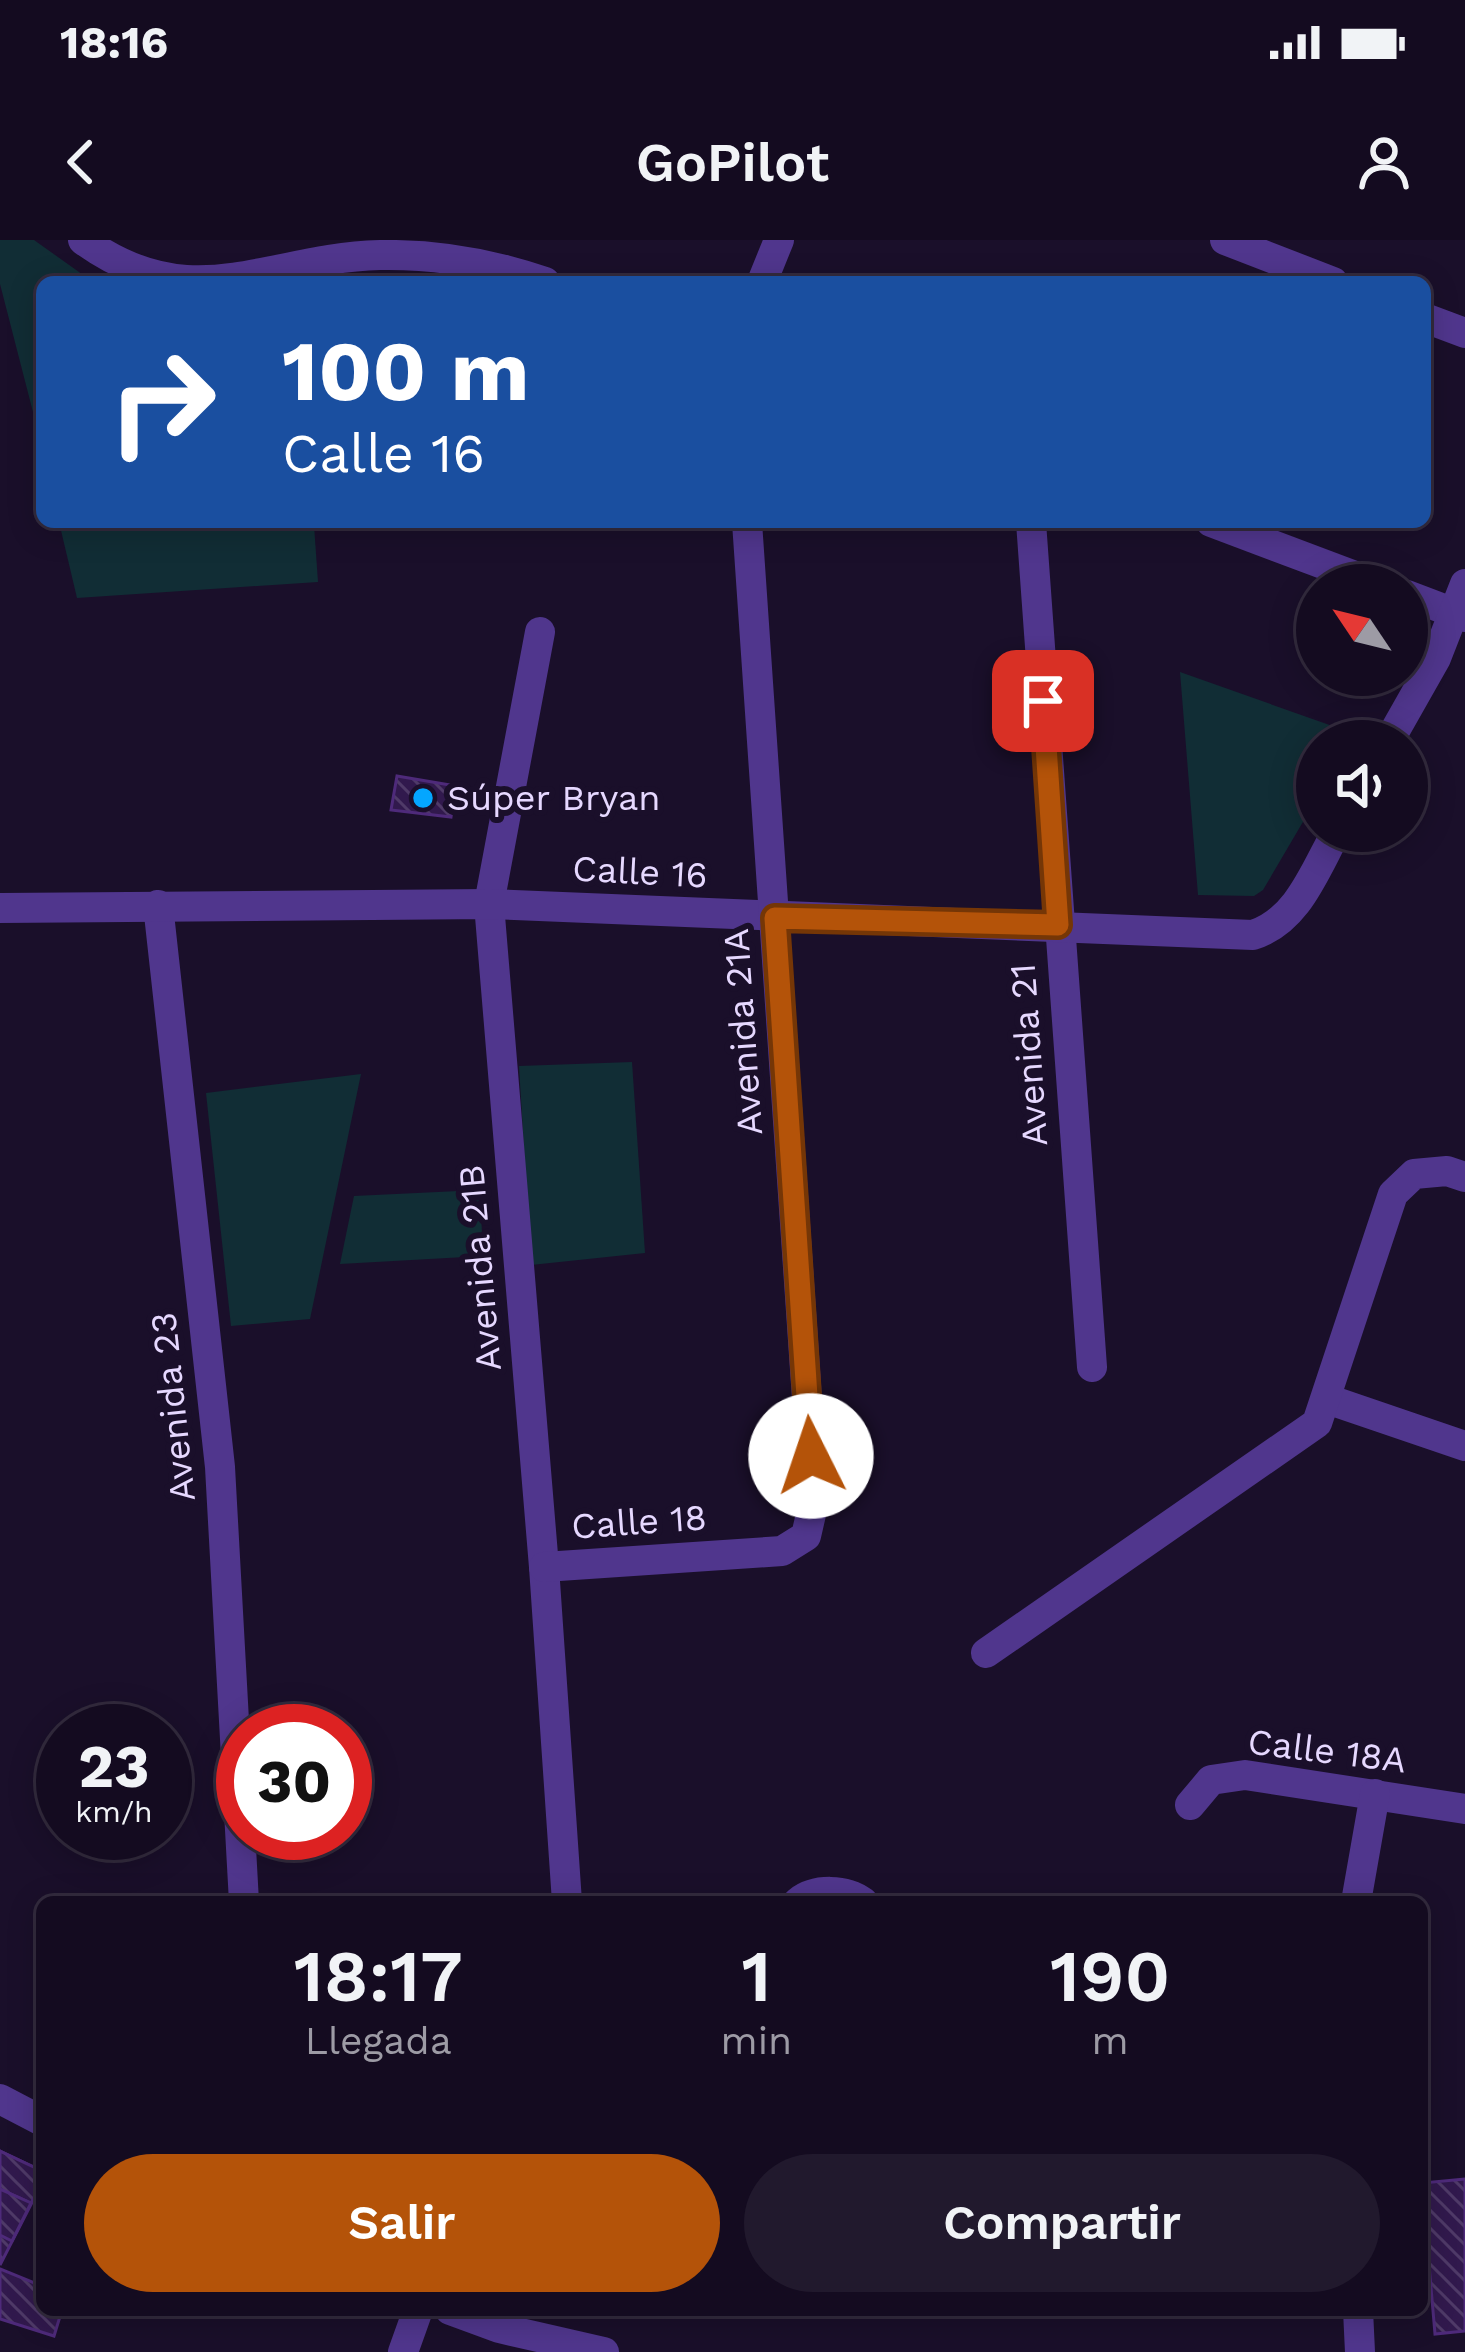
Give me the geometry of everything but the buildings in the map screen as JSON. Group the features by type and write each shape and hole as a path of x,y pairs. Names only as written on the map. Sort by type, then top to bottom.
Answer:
{"street":[{"path":"83,240 103,255 159,276"},
{"path":"764,276 778,240"},
{"path":"1234,242 1318,276"},
{"path":"248,276 377,255 451,259 520,276"},
{"path":"1431,320 1465,333"},
{"name":"Avenida 21A","path":"747,528 814,1502 806,1536"},
{"name":"Avenida 21","path":"1031,528 1092,1367"},
{"path":"1226,528 1323,564"},
{"path":"1401,720 1462,604 1428,599"},
{"name":"Avenida 21B","path":"540,632 489,904 544,1567 566,1896"},
{"name":"Calle 16","path":"0,908 489,904 1253,935 1275,928 1290,913 1325,852"},
{"name":"Avenida 23","path":"158,905 220,1467 244,1896"},
{"path":"986,1654 1317,1423 1394,1195 1414,1174 1447,1171 1465,1177"},
{"path":"1327,1399 1465,1446"},
{"name":"Calle 18","path":"544,1567 782,1551 806,1536"},
{"name":"Calle 18A","path":"1190,1805 1210,1780 1246,1775 1465,1809"},
{"path":"1357,1896 1375,1795"},
{"path":"805,1896 855,1896"},
{"path":"0,2099 36,2118"},
{"path":"403,2352 416,2316"},
{"path":"466,2316 604,2352"},
{"path":"1358,2316 1360,2352"}],"shaded area":[{"path":"0,240 34,240 85,276 36,276 36,424 0,284"},
{"path":"60,528 314,528 318,582 77,598"},
{"path":"1180,672 1315,720 1296,720 1296,834 1263,890 1254,896 1198,895"},
{"path":"632,1062 645,1253 531,1265 519,1066"},
{"path":"361,1074 310,1319 231,1326 206,1093"},
{"path":"480,1190 483,1256 340,1264 354,1196"}],"place":[{"name":"Súper Bryan","path":"423,798"}],"route":[{"path":"811,1456 775,918 1058,925 1043,701"}]}
